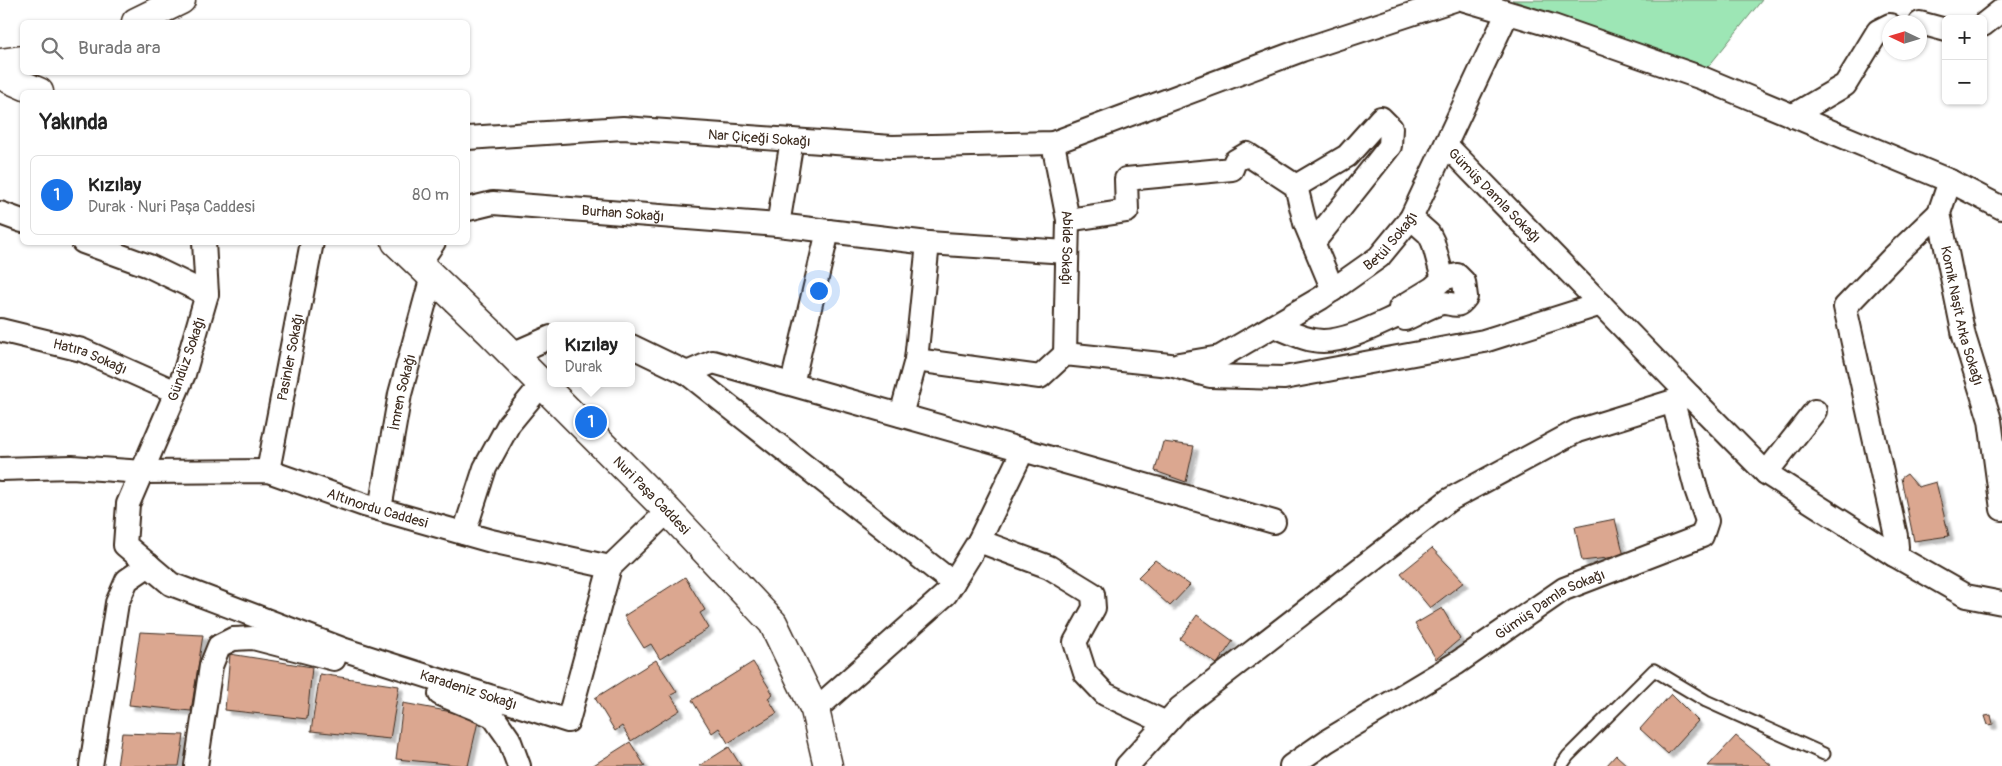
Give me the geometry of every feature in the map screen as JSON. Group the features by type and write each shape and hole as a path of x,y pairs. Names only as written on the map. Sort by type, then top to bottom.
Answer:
{"street":[{"path":"140,20 181,0"},
{"path":"1470,0 1507,14 1553,26 1702,78 1950,181 2002,208"},
{"name":"Nar Çiçeği Sokağı","path":"470,138 623,128 892,147 1054,143 1302,50 1470,0"},
{"path":"1987,22 2002,10"},
{"name":"Betül Sokağı","path":"1170,365 1220,357 1332,290 1379,257 1411,218 1507,14"},
{"path":"1927,25 1942,29"},
{"path":"1792,116 1845,85 1878,31 1882,29"},
{"path":"0,63 20,60"},
{"path":"0,76 34,90"},
{"path":"1296,186 1347,156 1381,118 1390,128 1390,146 1313,243"},
{"path":"778,225 792,140"},
{"name":"Abide Sokağı","path":"1054,143 1068,220 1065,354"},
{"name":"Gümüş Damla Sokağı","path":"1291,766 1327,740 1456,662 1564,589 1702,536 1707,521 1696,489 1682,399 1601,304 1446,145"},
{"path":"1068,220 1127,211 1126,179 1232,169 1235,161 1247,154 1296,186 1305,223 1332,290"},
{"name":"Komik Naşit Arka Sokağı","path":"1950,181 1940,213 1964,336 1990,420 2002,509"},
{"name":"Burhan Sokağı","path":"470,208 493,203 778,225 928,243 1067,252"},
{"path":"0,213 20,220"},
{"path":"1894,555 1897,547 1896,536 1845,307 1893,257 1940,213"},
{"path":"1411,218 1429,234 1433,242 1442,279"},
{"path":"792,384 828,231"},
{"path":"901,414 916,360 928,243"},
{"path":"91,245 149,266 207,294"},
{"name":"Gündüz Sokağı","path":"148,565 125,545 128,504 184,374 207,294 204,245"},
{"name":"Pasinler Sokağı","path":"268,472 311,245"},
{"name":"Nuri Paşa Caddesi","path":"401,245 428,261 512,354 668,511 773,623 815,710 825,765"},
{"name":"İmren Sokağı","path":"380,509 400,394 428,261"},
{"path":"1457,275 1464,282 1466,297 1463,302 1455,306 1443,303 1405,319 1402,314 1400,308 1433,288 1442,279 1457,275"},
{"path":"916,360 1040,377 1065,354 1170,365 1210,376 1284,378 1484,341 1601,304"},
{"path":"1274,326 1306,338 1324,341 1352,335 1402,314"},
{"name":"Hatıra Sokağı","path":"0,330 82,350 176,392"},
{"path":"512,354 547,339"},
{"path":"635,348 687,373 953,583"},
{"path":"687,373 713,362 901,414 1274,522"},
{"path":"464,533 485,468 509,424 542,384"},
{"path":"1127,766 1180,708 1449,500 1577,431 1682,399 1766,473 1894,555 1966,596 2002,603"},
{"path":"1766,473 1815,411"},
{"path":"815,710 946,594 979,540 1023,450"},
{"name":"Altınordu Caddesi","path":"0,469 72,467 143,472 268,472 380,509 464,533 610,567"},
{"path":"610,567 668,511"},
{"path":"979,540 1049,567 1094,594 1094,608 1075,642 1085,673 1106,694 1166,723"},
{"path":"91,766 116,602 127,580 148,565"},
{"name":"Karadeniz Sokağı","path":"148,565 171,584 336,646 568,722 610,567"},
{"path":"196,766 211,666 219,646 233,640 253,638 321,655 414,683 493,716 509,738 519,766"}],"lane":[{"path":"1561,766 1568,756 1654,670 1706,701 1824,754"}],"green space":[{"path":"1512,0 1762,0 1708,67"}],"building":[{"path":"1163,442 1194,446 1186,482 1155,471"},
{"path":"1907,474 1918,487 1936,482 1949,536 1914,541 1901,478"},
{"path":"1615,519 1624,556 1582,561 1575,527"},
{"path":"1432,548 1464,582 1430,608 1401,573"},
{"path":"1155,560 1190,585 1170,606 1138,577"},
{"path":"685,577 705,610 700,613 709,628 660,659 651,644 644,648 624,616"},
{"path":"1442,608 1460,639 1436,659 1415,624"},
{"path":"1197,615 1233,641 1217,664 1180,639"},
{"path":"140,632 203,635 191,711 129,705"},
{"path":"230,654 312,667 307,719 225,710"},
{"path":"656,660 677,692 671,695 680,710 631,741 622,726 615,731 595,698"},
{"path":"753,662 773,694 768,698 777,713 728,743 719,728 712,733 692,700"},
{"path":"320,674 399,686 390,739 311,731"},
{"path":"1671,694 1698,721 1668,754 1640,729"},
{"path":"403,703 479,717 468,766 396,759"},
{"path":"1991,715 1993,724 1988,725 1985,716"},
{"path":"122,733 184,735 179,766 117,766"},
{"path":"1736,736 1772,766 1708,766"},
{"path":"630,742 645,766 592,766"},
{"path":"729,747 741,766 699,766"},
{"path":"1616,755 1628,766 1606,766"}],"place":[{"name":"Kızılay","path":"591,422"}]}
